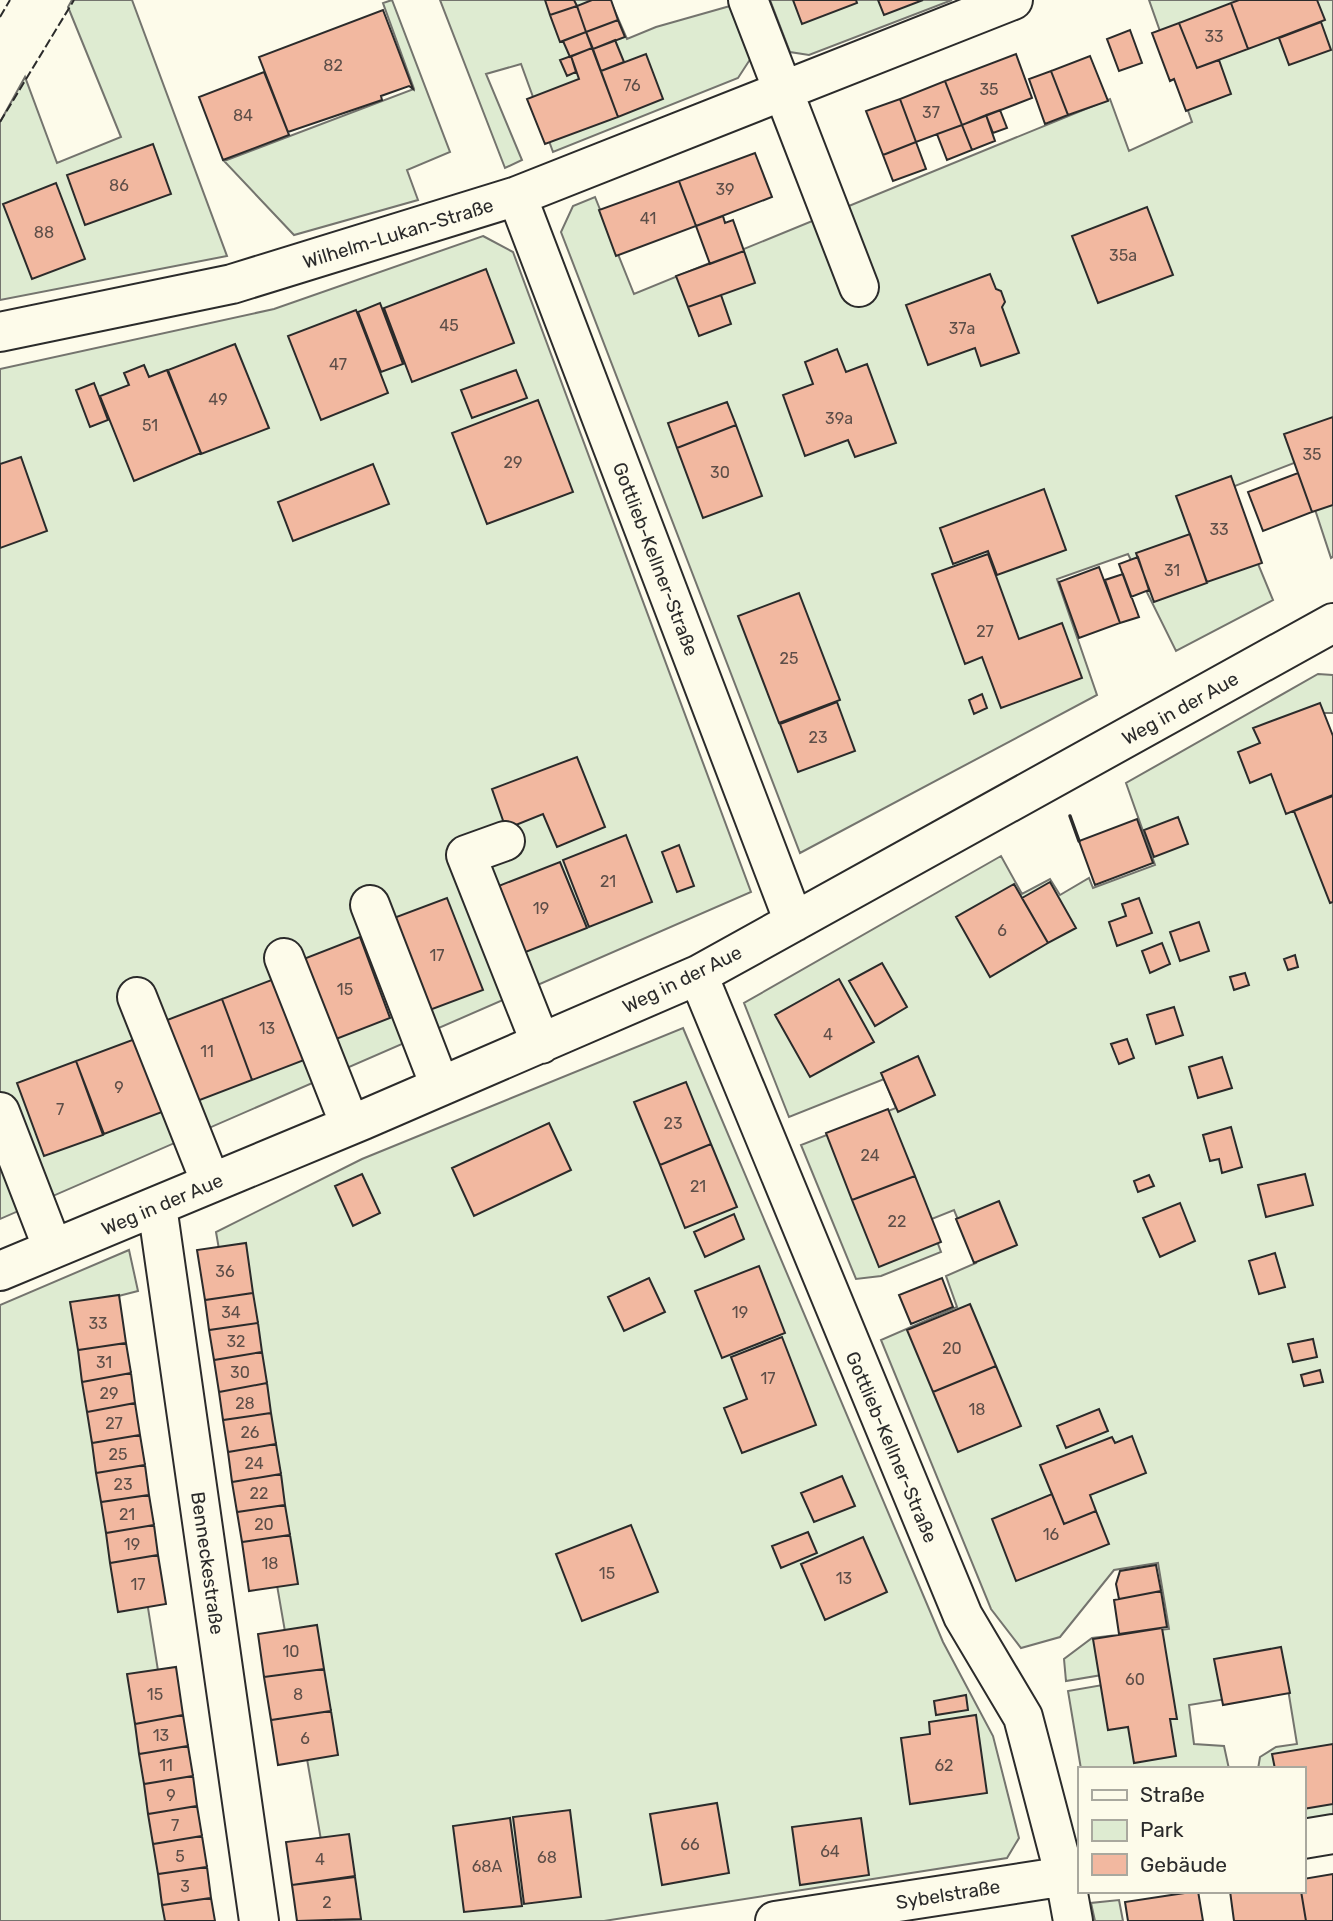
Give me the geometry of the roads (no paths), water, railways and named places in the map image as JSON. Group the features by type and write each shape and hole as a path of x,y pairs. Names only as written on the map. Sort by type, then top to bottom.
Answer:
{"street":[{"path":"748,0 859,286"},
{"name":"Wilhelm-Lukan-Straße","path":"0,331 232,284 517,196 1013,0"},
{"name":"Gottlieb-Kellner-Straße","path":"517,196 794,922"},
{"name":"Weg in der Aue","path":"0,1271 350,1125 698,975 1333,623"},
{"path":"505,841 466,855 541,1044"},
{"path":"370,905 440,1086"},
{"path":"284,958 350,1125"},
{"name":"Gottlieb-Kellner-Straße","path":"698,975 963,1616 1023,1717 1072,1875 1073,1921"},
{"path":"137,997 211,1183"},
{"path":"0,1112 53,1249"},
{"name":"Benneckestraße","path":"157,1206 259,1921"},
{"path":"1305,1839 1333,1835"},
{"name":"Sybelstraße","path":"775,1921 1072,1875"}]}
